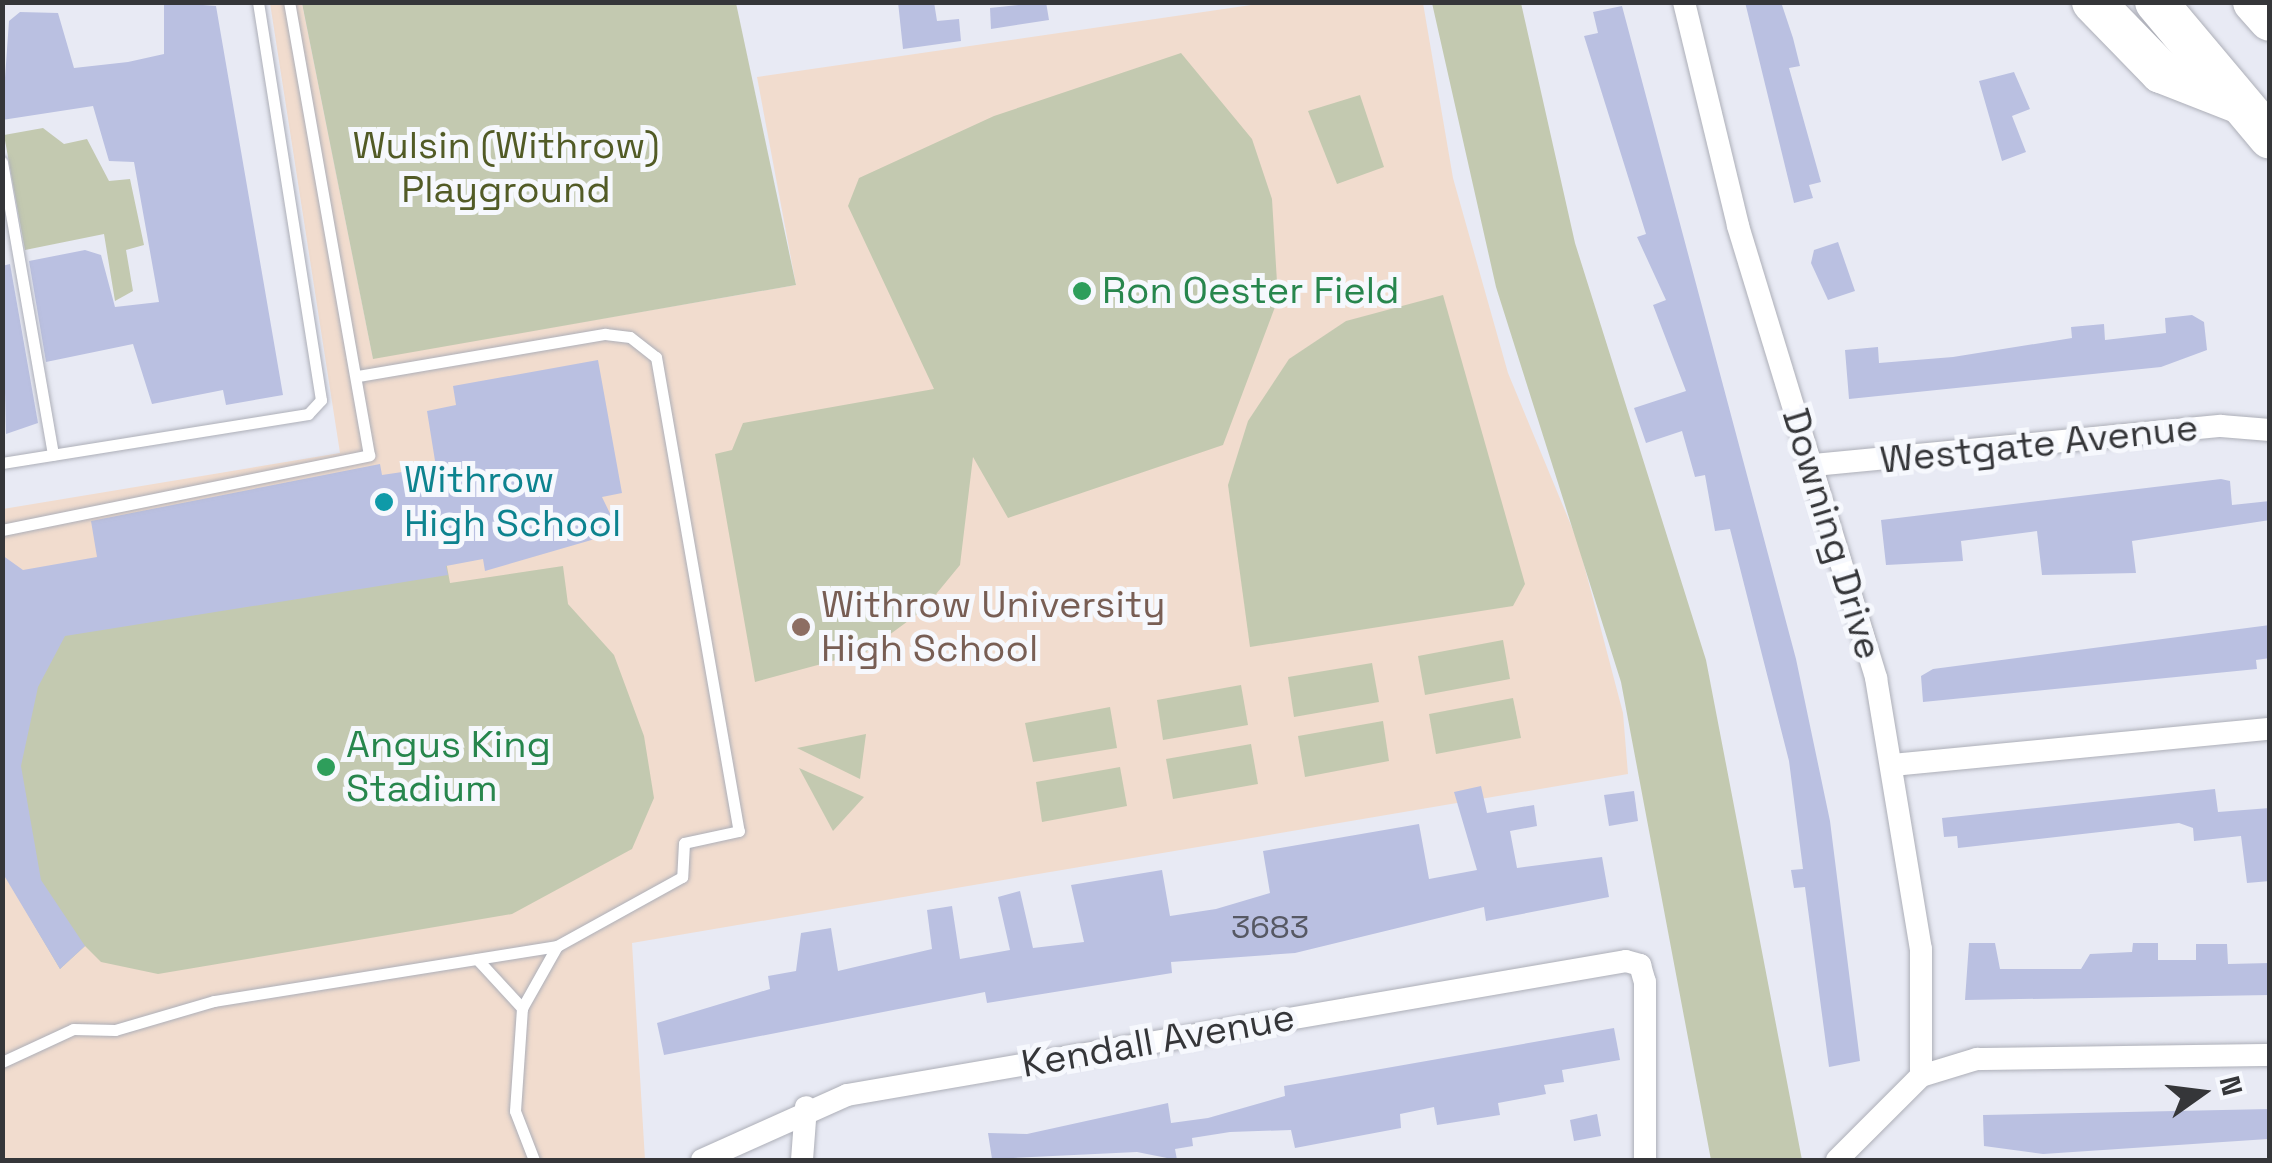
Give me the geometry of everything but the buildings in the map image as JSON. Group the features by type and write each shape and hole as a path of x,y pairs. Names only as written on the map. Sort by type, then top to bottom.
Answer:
{"highway":[{"path":"2093,2 2162,72 2240,103"},
{"path":"2156,2 2270,138"},
{"path":"2254,2 2270,20"}],"street":[{"name":"Downing Drive","path":"1684,2 1738,226 1814,465 1893,765 1920,949 1921,1076"},
{"name":"Westgate Avenue","path":"1814,465 2267,427"},
{"path":"1893,765 2270,728"},
{"name":"Kendall Avenue","path":"717,1158 806,1108 1626,961 1640,965 1644,982 1645,1160"},
{"path":"1836,1160 1921,1076 1978,1060 2270,1055"},
{"path":"802,1160 806,1108"}],"lane":[{"path":"2,463 308,414 320,400 258,2"},
{"path":"2,530 369,455 289,2"},
{"path":"2,162 54,455"},
{"path":"2,1062 73,1029 114,1030 214,1002 556,946 682,877 684,843 739,831 656,357 630,337 606,334 358,376"},
{"path":"534,1160 515,1110 522,1008 556,946"},
{"path":"477,960 522,1008"}],"shaded area":[{"name":"Withrow University High School","path":"270,3 302,3 373,358 796,285 757,77 1265,3 1423,3 1453,178 1508,373 1578,542 1623,713 1628,774 632,943 645,1160 3,1160 3,509 340,453"}],"green space":[{"name":"Wulsin (Withrow) Playground","path":"302,3 736,3 796,285 373,359"},
{"path":"1432,3 1521,3 1575,243 1706,660 1802,1160 1711,1160 1621,682 1496,287"},
{"name":"Ron Oester Field","path":"1181,53 1252,139 1272,199 1278,299 1223,445 1008,518 973,457 960,565 923,610 866,652 755,682 715,454 732,450 743,423 934,389 848,206 859,178 994,116"},
{"path":"1360,95 1384,167 1337,184 1308,111"},
{"path":"43,128 64,144 87,139 109,181 130,179 144,245 126,250 133,291 115,301 104,234 25,250 4,135"},
{"path":"1443,295 1525,584 1513,606 1250,647 1228,485 1248,421 1289,359 1346,321"},
{"name":"Angus King Stadium","path":"441,534 450,583 563,566 568,604 614,655 644,736 654,798 632,849 512,914 158,974 101,962 85,946 60,969 3,872 21,636"},
{"path":"1503,640 1510,679 1425,695 1418,656"},
{"path":"1372,663 1379,702 1294,717 1288,677"},
{"path":"1241,685 1248,725 1163,740 1157,700"},
{"path":"1513,698 1521,738 1436,754 1429,714"},
{"path":"1110,707 1117,748 1033,762 1025,723"},
{"path":"1383,721 1389,761 1305,777 1298,736"},
{"path":"866,734 860,779 797,748"},
{"path":"1251,744 1258,784 1173,799 1166,759"},
{"path":"1120,767 1127,806 1042,822 1036,782"},
{"path":"799,768 864,797 833,831"}],"place":[{"name":"Ron Oester Field","path":"1082,291"},
{"name":"Withrow High School","path":"384,502"},
{"name":"Withrow University High School","path":"801,627"},
{"name":"Angus King Stadium","path":"326,767"}]}
